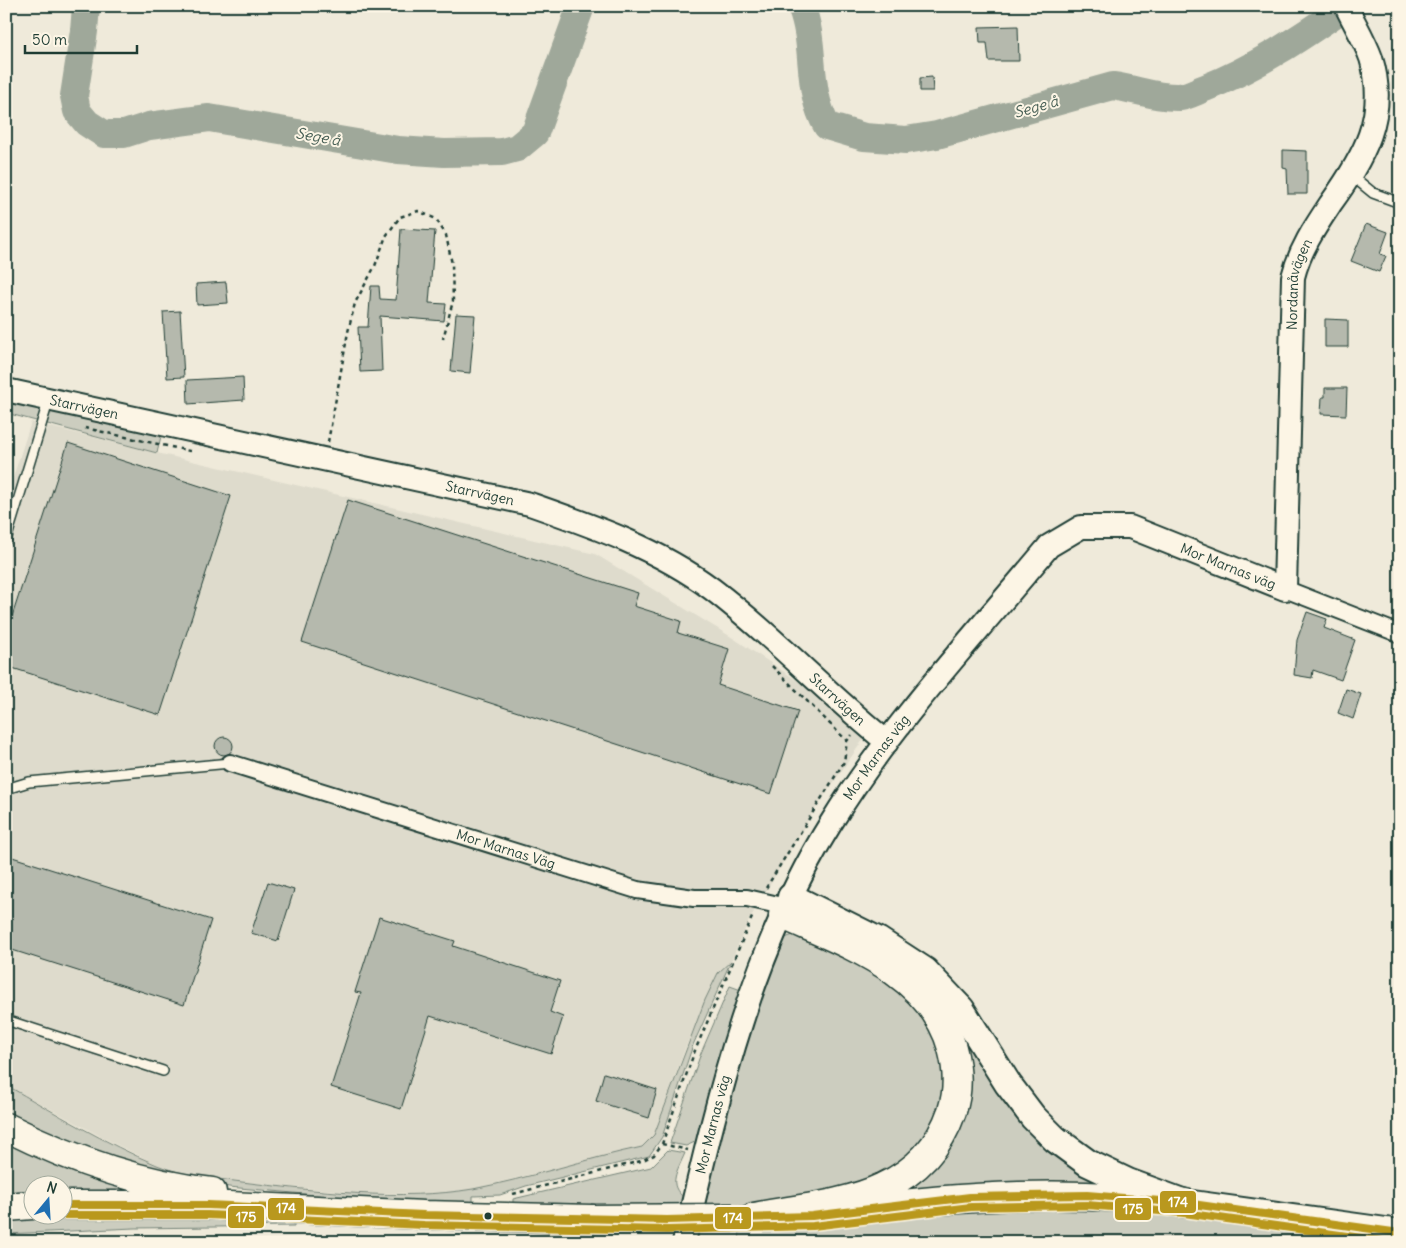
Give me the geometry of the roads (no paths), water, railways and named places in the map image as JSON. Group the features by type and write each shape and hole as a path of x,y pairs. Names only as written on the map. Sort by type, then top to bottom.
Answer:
{"highway":[{"path":"743,1217 843,1200 866,1194 893,1182 921,1161 938,1141 950,1118 956,1094 957,1068 951,1044 940,1019 923,997 895,972 787,906"},
{"path":"6,1127 44,1146 99,1166 201,1191 424,1215"},
{"path":"72,1205 208,1205 424,1215 592,1219 812,1216 961,1198 1018,1195 1116,1196 1185,1203"},
{"path":"6,1207 22,1206"}],"main road":[{"path":"787,906 879,941 925,971 961,1009 1008,1084 1033,1117 1068,1150 1108,1173 1185,1203 1400,1233"}],"street":[{"name":"Nordanåvägen","path":"1285,590 1293,278 1297,261 1310,235 1351,175 1370,140 1377,110 1376,82 1370,58 1346,6"},
{"name":"Starrvägen","path":"6,390 530,504 603,529 644,548 710,588 782,647 863,723 887,742"},
{"name":"Mor Marnas väg","path":"684,1242 725,1075 748,1002 787,906 830,824 887,742 1049,546 1081,527 1130,527 1285,590"},
{"path":"1285,590 1400,634"},
{"name":"Mor Marnas Väg","path":"230,763 637,890 673,896 759,900 787,906"}],"lane":[{"path":"1351,175 1373,193 1400,203"},
{"path":"6,540 50,399"},
{"path":"6,789 29,782 230,763"},
{"path":"6,1020 163,1071"}],"waterway":[{"name":"Sege å","path":"86,6 74,96 77,111 87,123 104,134 124,134 149,126 209,118 398,150 444,153 502,152 517,148 535,133 581,6"},
{"name":"Sege å","path":"801,6 809,36 816,97 820,112 827,126 864,137 906,140 937,135 1113,86 1163,96 1186,96 1224,80 1260,61 1346,6"}]}
